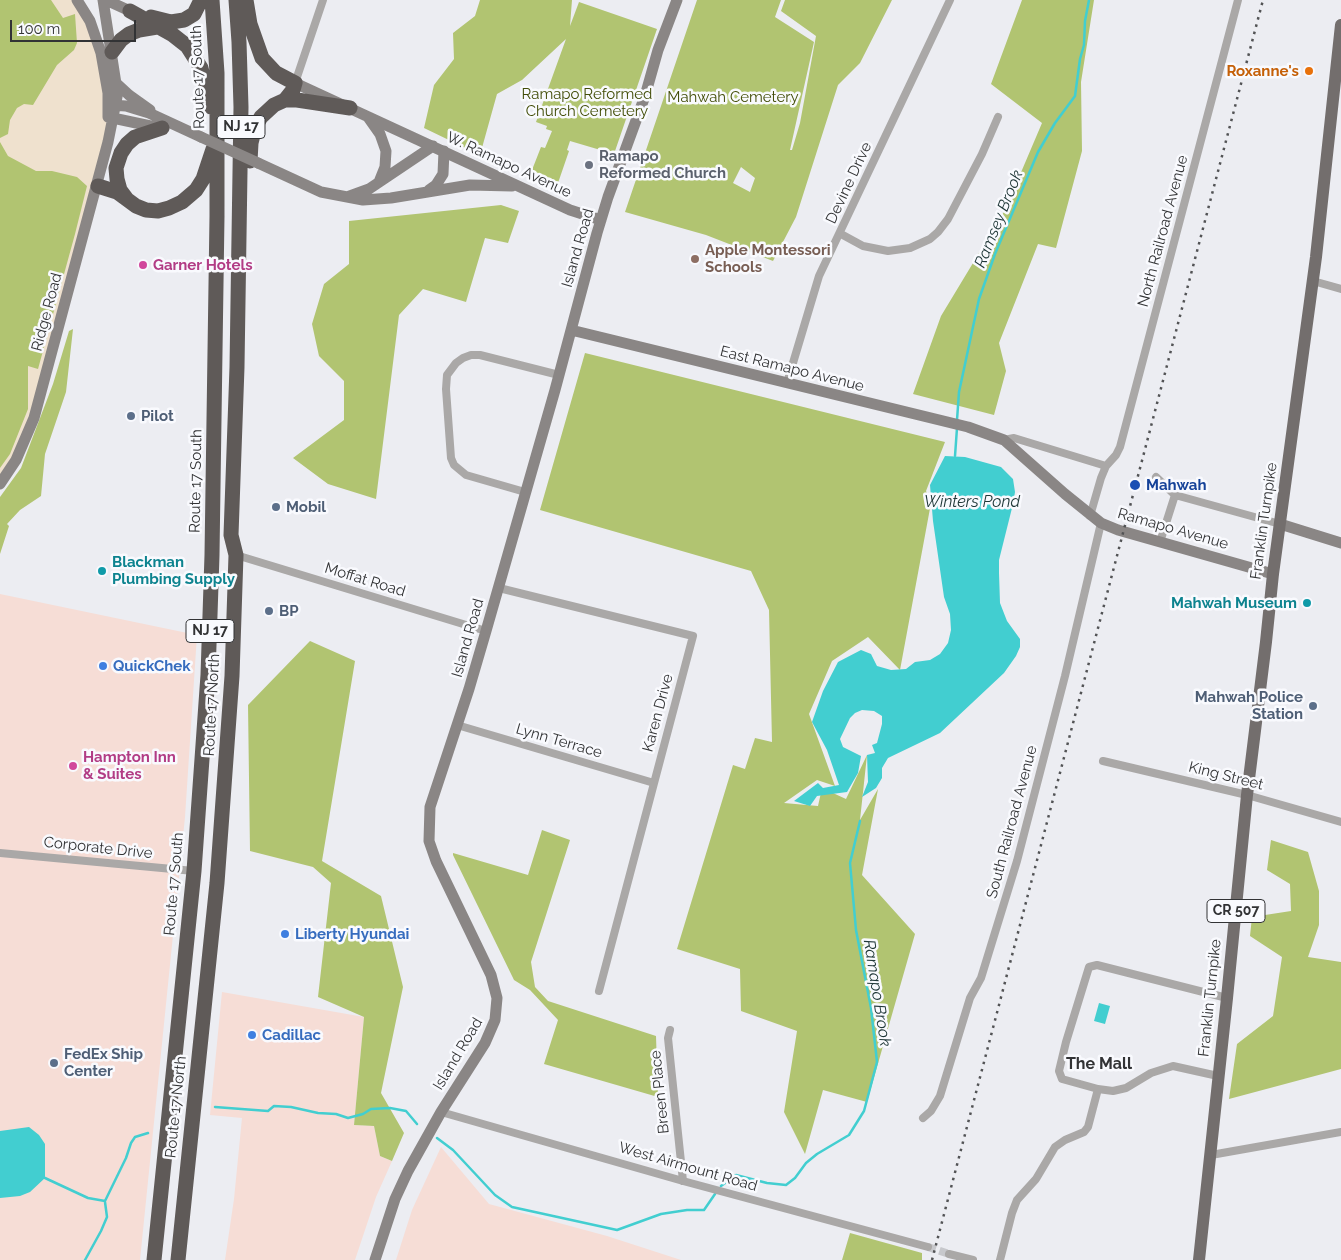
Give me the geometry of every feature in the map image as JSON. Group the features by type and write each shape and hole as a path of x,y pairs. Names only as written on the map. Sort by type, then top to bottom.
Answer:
{"highway":[{"path":"130,11 178,22 190,18 201,0"},
{"name":"Route 17 South","path":"154,1260 194,871 202,778 210,618 217,137 217,65 212,0"},
{"name":"Route 17 North","path":"178,1260 217,884 231,686 236,555 231,535 240,254 241,91 236,0"},
{"path":"240,254 249,190 250,148 253,132 265,112 285,100 293,90 295,82 276,73 262,58 250,24 246,0"},
{"path":"98,186 112,190 141,208 152,211 170,208 182,202 199,185 217,137 204,77 197,60 181,40 130,11"},
{"path":"112,52 121,40 129,34 157,27"},
{"path":"285,100 350,108"},
{"path":"126,198 120,190 117,179 116,168 121,153 127,144 135,138 168,126"}],"main road":[{"name":"Franklin Turnpike","path":"1199,1260 1247,795 1273,574 1314,281 1337,99 1341,25"}],"street":[{"path":"78,0 90,21 101,54 111,111"},
{"path":"105,0 117,97 111,111"},
{"path":"105,0 130,11"},
{"path":"295,82 323,0"},
{"name":"Island Road","path":"375,1260 395,1199 423,1142 491,1032 497,1009 492,974 436,861 429,841 430,807 499,588 602,220 677,0"},
{"name":"Devine Drive","path":"787,383 819,276 841,234 950,0"},
{"name":"North Railroad Avenue","path":"1106,466 1116,455 1120,447 1238,0"},
{"name":"W. Ramapo Avenue","path":"295,82 577,213 602,220"},
{"path":"116,83 168,126"},
{"path":"111,111 201,137 321,192 362,200 479,184 522,187"},
{"name":"Ridge Road","path":"0,484 16,460 34,418 98,186 108,142 111,111"},
{"path":"367,116 386,146 386,162 379,183"},
{"path":"841,234 863,246 888,252 910,248 930,239 948,219 982,154 998,117"},
{"path":"346,197 363,192 379,183 433,146"},
{"path":"429,190 436,185 443,174 444,151"},
{"path":"1314,281 1341,289"},
{"name":"East Ramapo Avenue","path":"571,330 968,427 1004,440"},
{"path":"525,492 466,475 454,465 451,458 446,389 447,375 456,362 471,355 480,355 559,375"},
{"path":"1004,440 1014,438 1106,466 1090,516"},
{"name":"Ramapo Avenue","path":"1004,440 1090,516 1101,523 1273,574"},
{"path":"1156,477 1175,496 1280,524 1341,543"},
{"path":"1160,542 1175,496"},
{"name":"South Railroad Avenue","path":"923,1118 931,1111 940,1096 970,998 981,978 1017,861 1065,676 1101,523"},
{"name":"Moffat Road","path":"236,555 486,631"},
{"name":"Karen Drive","path":"499,588 693,636 599,991"},
{"name":"Lynn Terrace","path":"457,725 654,783"},
{"name":"King Street","path":"1103,761 1247,795 1341,822"},
{"name":"Corporate Drive","path":"0,853 194,871"},
{"path":"1218,1076 1173,1066 1151,1073 1126,1088 1113,1091 1062,1079 1059,1071 1089,967 1097,964 1227,998"},
{"name":"Breen Place","path":"670,1030 668,1038 683,1181"},
{"path":"1000,1260 1017,1200 1036,1179 1055,1147 1065,1140 1084,1132 1088,1127 1098,1089"},
{"name":"West Airmount Road","path":"441,1112 683,1181 928,1247"},
{"path":"1210,1155 1341,1132"},
{"path":"950,1254 972,1260"}],"shaded area":[{"path":"0,0 77,0 101,53 108,142 34,418 0,484"},
{"path":"0,594 197,635 185,817 140,1260 0,1260"},
{"path":"222,992 364,1017 354,1125 374,1126 380,1156 392,1161 376,1197 355,1260 225,1260 234,1199 242,1118 210,1115"},
{"path":"441,1147 489,1204 607,1236 681,1260 396,1260 412,1210"}],"green space":[{"path":"0,0 51,0 63,18 75,14 77,43 74,50 57,65 33,105 24,104 17,108 10,120 8,134 0,138"},
{"name":"Ramapo Reformed Church Cemetery","path":"480,0 572,0 570,26 579,2 657,29 614,154 570,141 567,150 569,151 558,183 532,170 541,147 545,148 552,131 546,129 547,126 536,122 566,39 522,80 497,94 480,155 424,128 434,85 454,59 453,33 475,16"},
{"name":"Mahwah Cemetery","path":"697,0 781,0 775,17 814,42 790,150 792,150 800,123 816,36 781,11 785,0 892,0 860,63 838,85 796,217 773,261 706,235 625,212","holes":["741,167 755,178 750,192 733,183"]},
{"path":"1022,0 1094,0 1081,82 1082,151 1056,248 1038,244 999,343 1006,371 994,415 913,394 941,316 1005,210 1042,123 991,84"},
{"path":"0,142 8,156 36,171 52,171 77,177 87,186 38,369 28,366 28,409 10,454 0,468"},
{"path":"501,205 519,211 508,243 485,238 466,302 423,289 399,315 376,499 328,484 293,458 344,420 344,381 319,356 312,324 324,284 349,264 349,221"},
{"path":"73,329 66,392 45,454 41,496 20,510 7,524 9,526 0,554 0,497 21,468 53,384 69,331"},
{"path":"585,353 945,442 926,491 931,503 900,670 868,637 832,661 809,714 835,786 817,780 784,803 818,806 822,788 846,799 867,755 860,820 878,789 862,875 915,934 867,1102 823,1090 805,1154 784,1112 797,1031 741,1011 740,969 677,949 733,765 745,769 755,738 772,742 769,610 751,571 540,510"},
{"path":"310,641 355,661 322,861 381,896 403,987 381,1093 404,1133 392,1161 380,1156 374,1126 354,1125 364,1017 318,997 331,883 313,867 250,851 248,705"},
{"path":"542,830 570,840 531,962 535,987 548,1001 656,1036 658,1097 544,1064 558,1020 530,990 514,980 453,855 453,853 528,875"},
{"path":"1271,840 1308,852 1319,891 1319,925 1308,957 1341,962 1341,1069 1229,1099 1237,1044 1273,1016 1282,957 1250,936 1252,917 1291,911 1290,884 1267,870"},
{"path":"850,1233 922,1253 922,1260 842,1260"}],"water":[{"name":"Winters Pond","path":"945,456 965,457 1001,467 1013,479 1015,492 1013,504 999,560 1000,603 1007,621 1020,639 1020,647 1004,673 940,733 888,758 882,768 882,778 876,788 862,797 868,782 867,755 875,753 872,745 877,743 882,716 874,711 862,710 855,713 850,718 840,739 843,747 861,756 858,773 847,792 817,796 810,806 794,801 818,783 823,788 839,785 827,750 812,722 823,691 838,662 861,650 871,654 877,666 891,670 906,669 915,662 930,660 940,654 948,643 951,630 950,614 944,597 930,485"},
{"path":"1099,1003 1110,1006 1105,1024 1094,1021"},
{"path":"29,1127 39,1135 45,1144 45,1178 30,1192 20,1196 0,1198 0,1131"}],"waterway":[{"name":"Ramsey Brook","path":"957,420 959,392 979,299 995,254 1038,152 1055,123 1075,96 1080,59 1084,45 1085,21 1089,0"},
{"name":"Ramsey Brook","path":"955,456 957,428"},
{"name":"Ramapo Brook","path":"721,1186 736,1175 767,1183 786,1185 817,1154 849,1135 864,1111 877,1062 871,1008 856,930 850,863 860,821"},
{"name":"Ramapo Brook","path":"215,1107 268,1111 274,1106 291,1107 318,1113 336,1114 348,1118 363,1114 371,1109 390,1108 406,1111 417,1124"},
{"name":"Ramapo Brook","path":"45,1178 88,1198 105,1201 126,1158 131,1143 135,1137 148,1133"},
{"name":"Ramapo Brook","path":"437,1138 453,1150 495,1195 512,1207 617,1230 661,1214 687,1210 704,1210 715,1194"},
{"name":"Ramapo Brook","path":"85,1260 107,1217 105,1202"}],"tunnel":[{"path":"928,1247 949,1254"}],"railway":[{"path":"932,1260 1263,0"}],"place":[{"name":"Roxanne's","path":"1309,71"},
{"name":"Ramapo Reformed Church","path":"589,165"},
{"name":"Apple Montessori Schools","path":"695,259"},
{"name":"Garner Hotels","path":"143,265"},
{"name":"Pilot","path":"131,416"},
{"name":"Mahwah","path":"1135,485"},
{"name":"Mobil","path":"276,507"},
{"name":"Blackman Plumbing Supply","path":"102,571"},
{"name":"Mahwah Museum","path":"1307,603"},
{"name":"BP","path":"269,611"},
{"name":"QuickChek","path":"103,666"},
{"name":"Mahwah Police Station","path":"1313,706"},
{"name":"Hampton Inn & Suites","path":"73,766"},
{"name":"Liberty Hyundai","path":"285,934"},
{"name":"Cadillac","path":"252,1035"},
{"name":"FedEx Ship Center","path":"54,1063"}],"district":[{"name":"The Mall","path":"1099,1064"}]}
